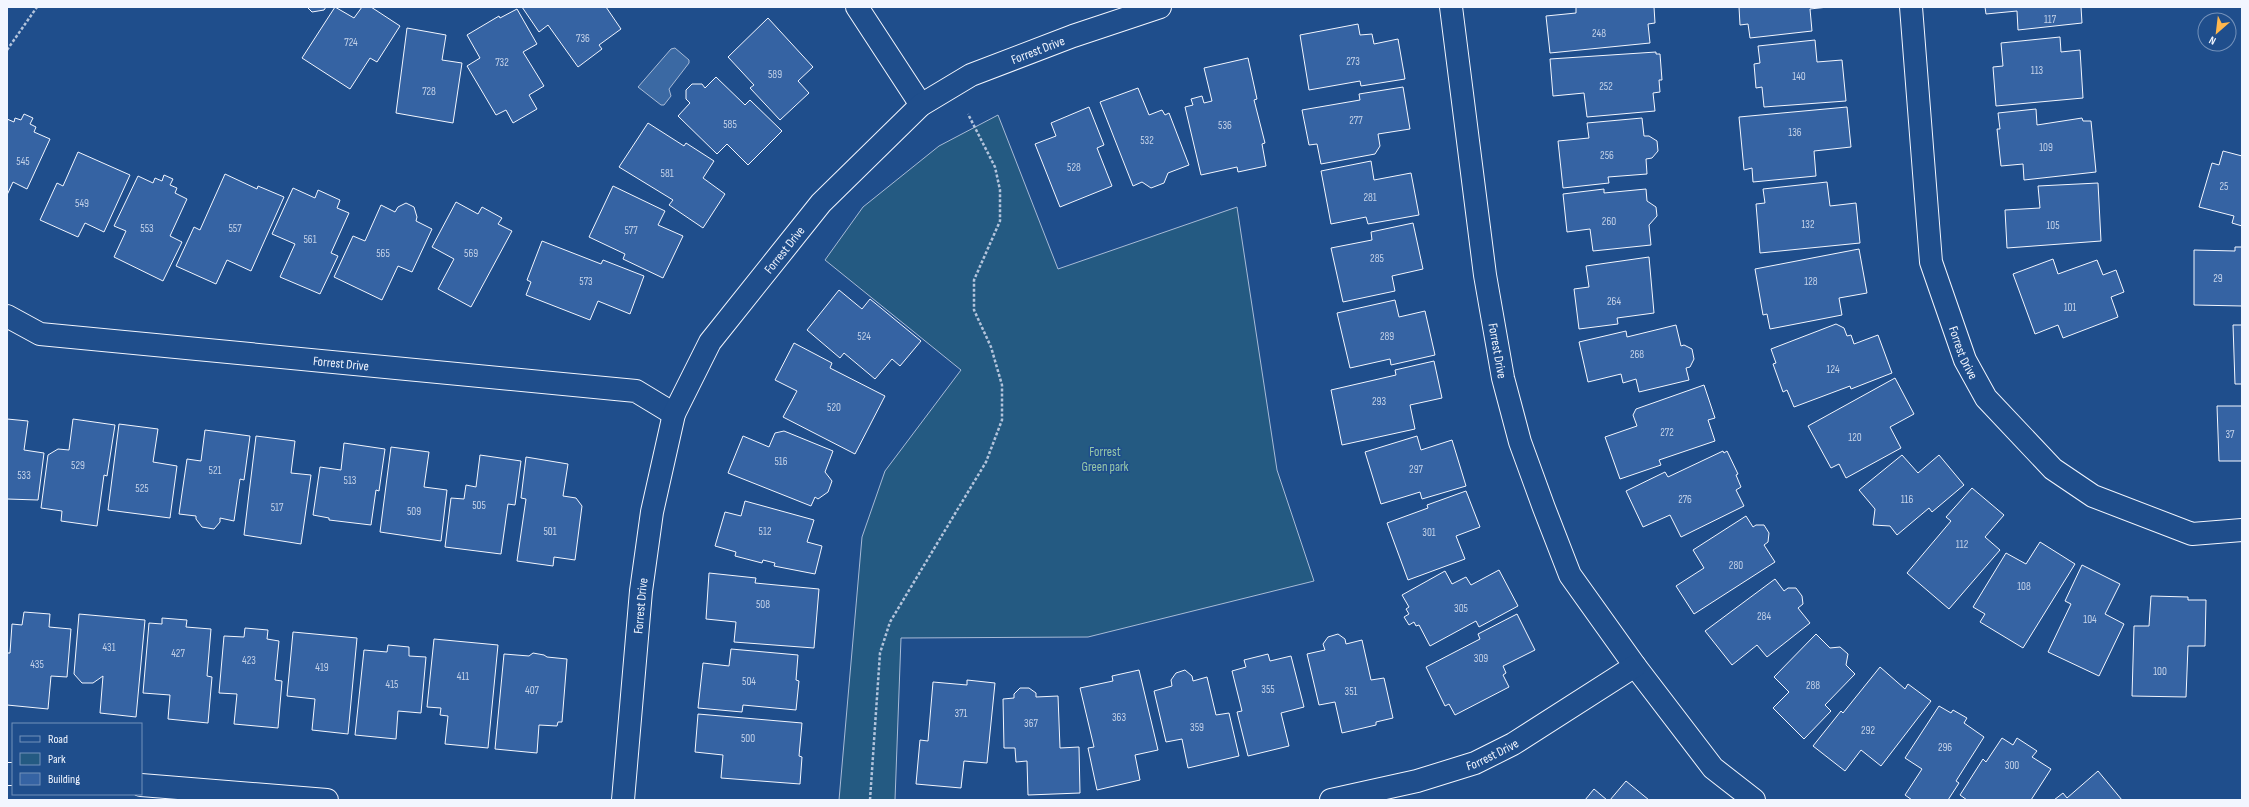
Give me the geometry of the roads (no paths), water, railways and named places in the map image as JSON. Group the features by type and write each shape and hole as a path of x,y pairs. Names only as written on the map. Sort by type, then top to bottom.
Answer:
{"street":[{"path":"857,7 921,105"},
{"name":"Forrest Drive","path":"623,800 641,591 652,512 674,414 710,342 821,203 921,105 971,75 1073,36 1160,7"},
{"name":"Forrest Drive","path":"1451,7 1485,275 1503,378 1520,442 1570,575 1635,666 1713,768 1754,800"},
{"name":"Forrest Drive","path":"1911,7 1931,262 1965,360 1986,398 2053,469 2093,496 2192,534 2242,530"},
{"name":"Forrest Drive","path":"7,316 40,334 636,391 674,414"},
{"name":"Forrest Drive","path":"1331,800 1417,781 1475,763 1513,744 1635,666"},
{"path":"142,785 327,800"}],"park label":[{"name":"Forrest Green park","path":"1105,458"}]}
